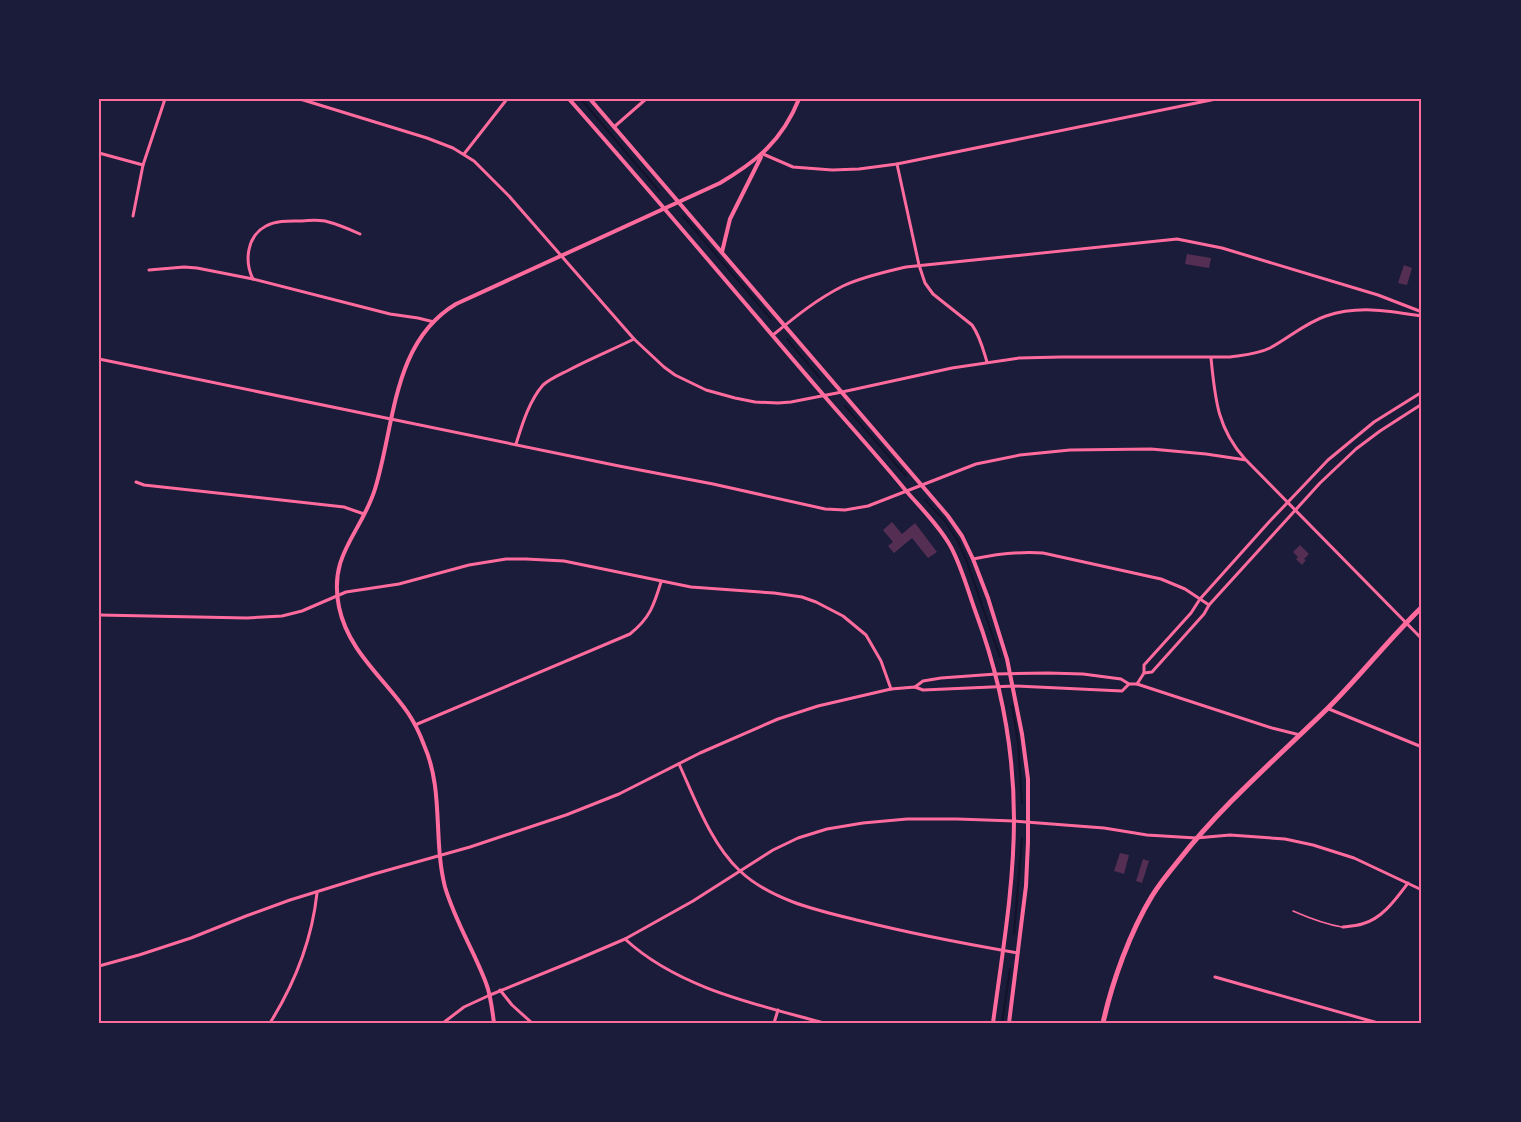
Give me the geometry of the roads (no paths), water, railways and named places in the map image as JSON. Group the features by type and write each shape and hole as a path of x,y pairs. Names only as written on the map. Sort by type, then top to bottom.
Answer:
{"main road":[{"path":"1103,1023 1120,966 1159,886 1196,838 1218,814 1328,708 1422,607"}],"street":[{"path":"133,216 143,165 165,99"},
{"path":"300,99 427,138 464,154 484,170 509,196 634,339 664,367 706,390 755,402 778,403 825,396 952,368 1019,358 1230,357 1270,348 1302,327 1326,316 1368,309 1422,314"},
{"path":"464,154 507,99"},
{"path":"568,99 773,334 936,525 950,545 987,641 996,674 1008,735 1013,787 1014,820 1010,900 993,1023"},
{"path":"590,99 948,516 962,536 973,559 988,598 1011,674 1023,734 1028,779 1026,886 1009,1023"},
{"path":"614,127 646,99"},
{"path":"494,1023 486,983 445,886 439,855 437,798 433,770 425,746 408,713 355,646 344,622 337,596 340,564 350,538 375,491 404,368 423,333 456,304 720,183 746,168 763,154 784,128 799,99"},
{"path":"763,154 793,167 832,170 859,169 897,164 1216,99"},
{"path":"99,153 143,165"},
{"path":"722,253 730,219 763,154"},
{"path":"897,164 919,266 925,283 933,294 972,325 987,362"},
{"path":"253,279 248,262 249,248 265,226 276,222 316,220 360,234"},
{"path":"773,334 806,308 844,286 876,274 919,266 1177,239 1232,251 1378,295 1422,314"},
{"path":"150,270 197,268 253,279 390,314 434,322"},
{"path":"516,444 523,422 542,386 593,357 634,339"},
{"path":"1211,358 1219,416 1230,441 1422,639"},
{"path":"99,359 825,509 845,510 868,506 976,464 1020,455 1070,450 1151,449 1246,460"},
{"path":"1137,684 1144,673 1144,665 1191,613 1200,599 1328,460 1374,422 1422,392"},
{"path":"1144,673 1152,672 1204,614 1209,605 1320,483 1356,449 1422,404"},
{"path":"136,482 144,485 344,507 364,514"},
{"path":"973,559 1005,552 1043,552 1161,579 1185,589 1209,605"},
{"path":"99,615 247,618 282,616 302,611 345,592 399,584 469,565 506,559 564,561 691,587 774,592 816,602 843,616 866,635 881,661 891,689"},
{"path":"415,725 630,634 649,615 661,582"},
{"path":"915,687 923,681 941,678 996,674 1083,674 1121,679 1129,684 1137,684 1300,735"},
{"path":"99,966 177,943 290,900 439,855 470,848 566,815 619,794 700,753 777,719 818,706 891,689 915,687 923,690 1014,686 1122,691 1129,684"},
{"path":"1328,708 1422,747"},
{"path":"679,764 708,827 722,851 740,871 781,897 840,916 905,932 1018,953"},
{"path":"443,1023 464,1007 490,995 625,939 693,901 773,850 798,838 826,829 863,823 907,819 1014,820 1104,828 1147,835 1196,838 1230,835 1285,839 1314,845 1354,858 1422,890"},
{"path":"1343,927 1360,925 1374,919 1394,901 1408,883"},
{"path":"270,1023 285,996 303,954 311,928 317,893"},
{"path":"625,939 661,967 716,991 824,1023"},
{"path":"1215,977 1378,1023"},
{"path":"501,990 512,1005 532,1023"},
{"path":"774,1023 778,1010"}],"lane":[{"path":"1293,910 1312,920 1343,927"}],"waterway":[{"path":"581,99 659,191"},
{"path":"683,216 771,319"},
{"path":"787,339 821,379"},
{"path":"845,406 906,476"},
{"path":"925,500 945,521 958,541 1000,657"},
{"path":"1012,706 1018,742 1022,803"},
{"path":"1014,934 1022,838"},
{"path":"1002,1023 1010,969"}]}
